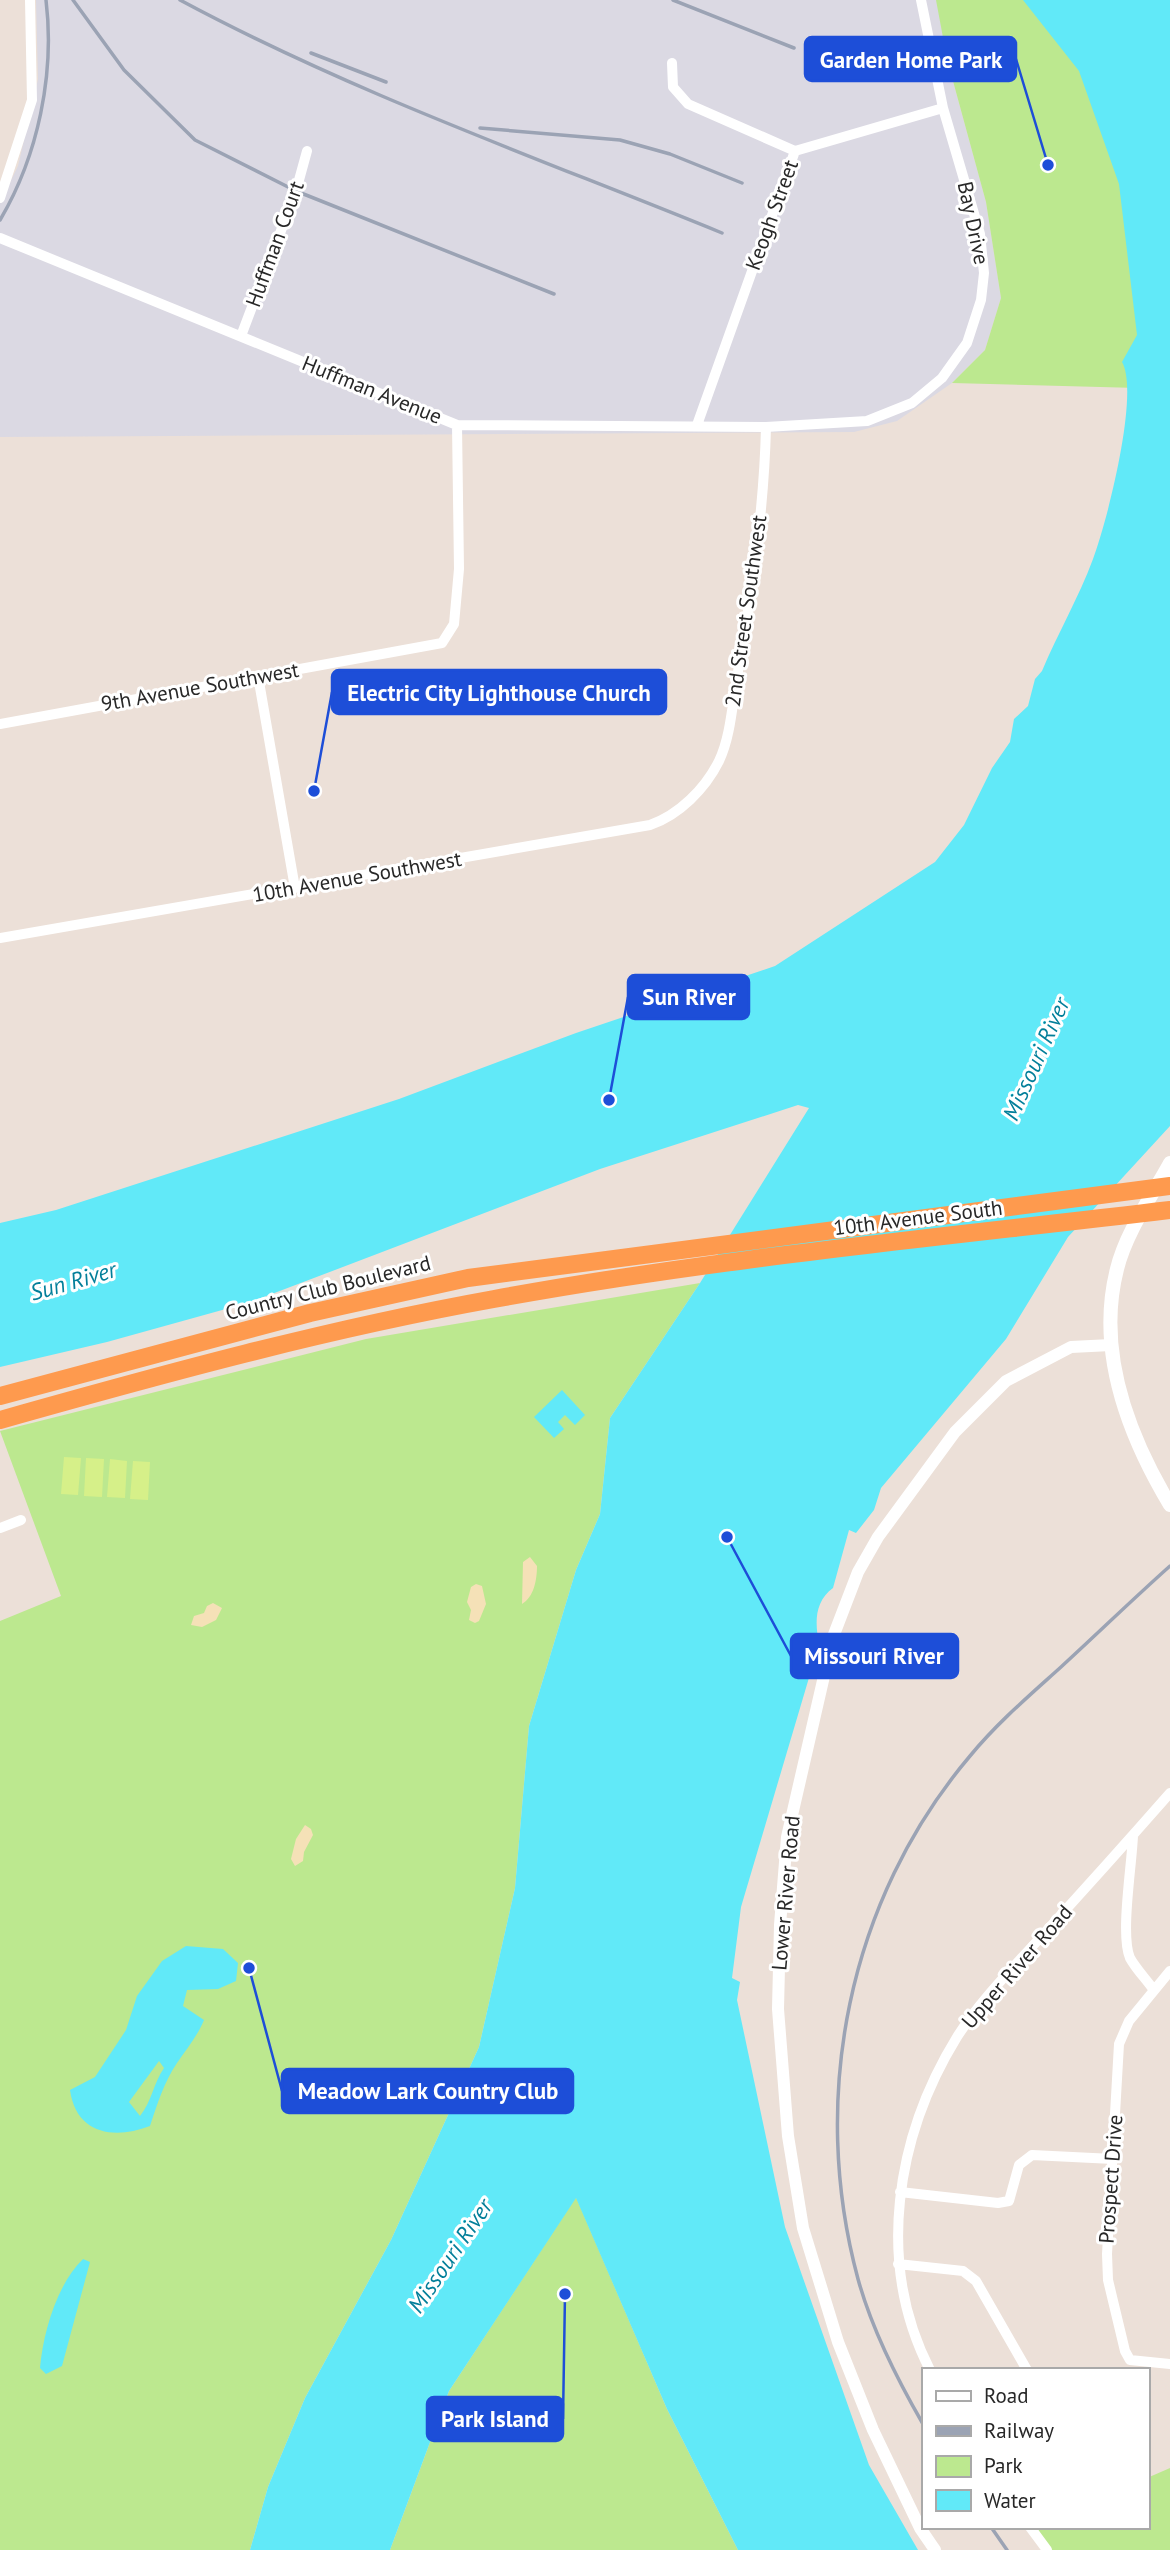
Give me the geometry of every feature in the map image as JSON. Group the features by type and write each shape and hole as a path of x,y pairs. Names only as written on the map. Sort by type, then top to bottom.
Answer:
{"highway":[{"name":"10th Avenue South","path":"673,1249 1170,1186"},
{"name":"10th Avenue South","path":"671,1271 1170,1210"},
{"name":"Country Club Boulevard","path":"0,1396 310,1313 468,1278 673,1249"},
{"name":"Country Club Boulevard","path":"0,1420 208,1361 296,1341 492,1299 671,1271"}],"main road":[{"path":"1170,1163 1131,1233 1117,1269 1111,1345 1122,1404 1170,1505"}],"street":[{"path":"0,198 32,100 30,0"},
{"name":"Bay Drive","path":"766,427 867,421 912,403 942,378 967,343 981,300 984,273 979,234 943,108 921,0"},
{"path":"672,63 673,87 688,104 796,150"},
{"name":"Keogh Street","path":"697,425 796,150 943,108"},
{"name":"Huffman Court","path":"241,336 296,191 307,151"},
{"name":"Huffman Avenue","path":"0,238 457,425 766,427"},
{"name":"9th Avenue Southwest","path":"0,724 442,643 454,624 459,569 457,425"},
{"name":"2nd Street Southwest","path":"701,789 720,757 733,702 765,481 766,427"},
{"path":"258,677 295,888"},
{"name":"10th Avenue Southwest","path":"0,938 650,825 670,816 701,789"},
{"name":"Lower River Road","path":"935,2550 920,2528 873,2430 838,2342 803,2228 788,2136 778,2009 780,1925 787,1837 833,1637 858,1572 878,1537 955,1432 1006,1381 1071,1347 1111,1345"},
{"path":"0,1528 20,1520"},
{"name":"Upper River Road","path":"929,2368 906,2301 898,2264 900,2192 907,2154 923,2103 959,2034 991,1992 1170,1793"},
{"path":"1133,1835 1125,1933 1130,1957 1153,1989"},
{"name":"Prospect Drive","path":"1170,1970 1129,2021 1119,2044 1108,2280 1125,2351 1130,2360 1170,2364"},
{"path":"900,2192 998,2203 1009,2201 1019,2165 1032,2154 1113,2158"},
{"path":"898,2264 963,2271 976,2281 1026,2368"},
{"path":"1031,2529 1046,2550"}],"shaded area":[{"path":"36,0 937,0 947,59 986,202 1001,298 985,350 952,383 897,421 854,432 0,437 0,203 18,166 38,79"}],"green space":[{"path":"936,0 1037,0 1113,127 1145,290 1138,388 952,383 985,350 1001,298 986,202 947,59"},
{"path":"700,1283 610,1418 600,1514 576,1570 529,1726 515,1888 479,2047 391,2240 305,2398 268,2487 250,2550 0,2550 0,1621 61,1596 0,1431 366,1339"},
{"path":"64,1457 81,1458 78,1495 61,1494"},
{"path":"86,1458 104,1459 102,1497 84,1496"},
{"path":"110,1459 127,1461 125,1498 107,1497"},
{"path":"133,1461 150,1462 148,1500 130,1499"},
{"path":"576,2197 667,2409 738,2550 390,2550 449,2391"},
{"path":"1170,2468 1170,2550 1047,2550 1031,2529 1149,2529 1149,2477"}],"sand":[{"path":"530,1557 537,1566 535,1582 532,1593 522,1604 523,1562"},
{"path":"476,1584 482,1586 486,1604 479,1621 475,1623 469,1620 471,1610 467,1602 471,1587"},
{"path":"213,1603 222,1608 216,1620 202,1627 191,1625 194,1616 204,1613 207,1606"},
{"path":"305,1825 311,1829 313,1835 304,1852 303,1861 295,1866 291,1859 296,1839"}],"water":[{"path":"1023,0 1170,0 1170,1126 1068,1237 1006,1339 881,1488 874,1510 856,1533 849,1530 833,1588 822,1600 817,1613 819,1644 741,1907 732,1978 740,1982 737,2000 785,2227 869,2465 918,2550 738,2550 667,2409 576,2198 449,2391 390,2550 250,2550 268,2487 305,2398 391,2240 479,2047 515,1888 529,1726 576,1570 600,1514 610,1418 700,1283 809,1108 798,1105 600,1169 251,1302 107,1342 0,1367 0,1223 56,1210 399,1099 576,1033 775,966 935,862 964,825 992,768 1010,742 1014,719 1028,706 1035,679 1042,671 1093,559 1120,458 1127,401 1122,362 1137,335 1119,184 1079,71"},
{"path":"562,1390 585,1415 575,1425 565,1415 558,1422 564,1429 554,1438 534,1417"},
{"path":"186,1946 223,1949 238,1963 236,1981 218,1989 187,1990 183,2006 204,2020 168,2078 150,2126 123,2132 99,2130 80,2116 70,2090 95,2077 126,2030 137,1996 162,1961","holes":["159,2061 164,2068 157,2080 140,2116 129,2102"]},
{"path":"83,2259 90,2262 62,2366 46,2374 40,2368 44,2340 53,2310 66,2282"}],"railway":[{"path":"0,220 24,169 41,114 48,57 46,0"},
{"path":"73,0 124,70 195,140 296,191 554,294"},
{"path":"180,0 246,34 380,95 722,233"},
{"path":"673,0 794,48"},
{"path":"311,53 386,82"},
{"path":"480,128 620,140 670,154 742,183"},
{"path":"922,2422 870,2317 858,2279 844,2210 838,2141 840,2072 850,2004 868,1937 894,1873 928,1812 970,1756 1014,1710 1170,1566"},
{"path":"992,2529 1007,2550"}],"place":[{"name":"Garden Home Park","path":"1048,165"},
{"name":"Electric City Lighthouse Church","path":"314,791"},
{"name":"Sun River","path":"609,1100"},
{"name":"Missouri River","path":"727,1537"},
{"name":"Meadow Lark Country Club","path":"249,1968"},
{"name":"Park Island","path":"565,2294"}]}
